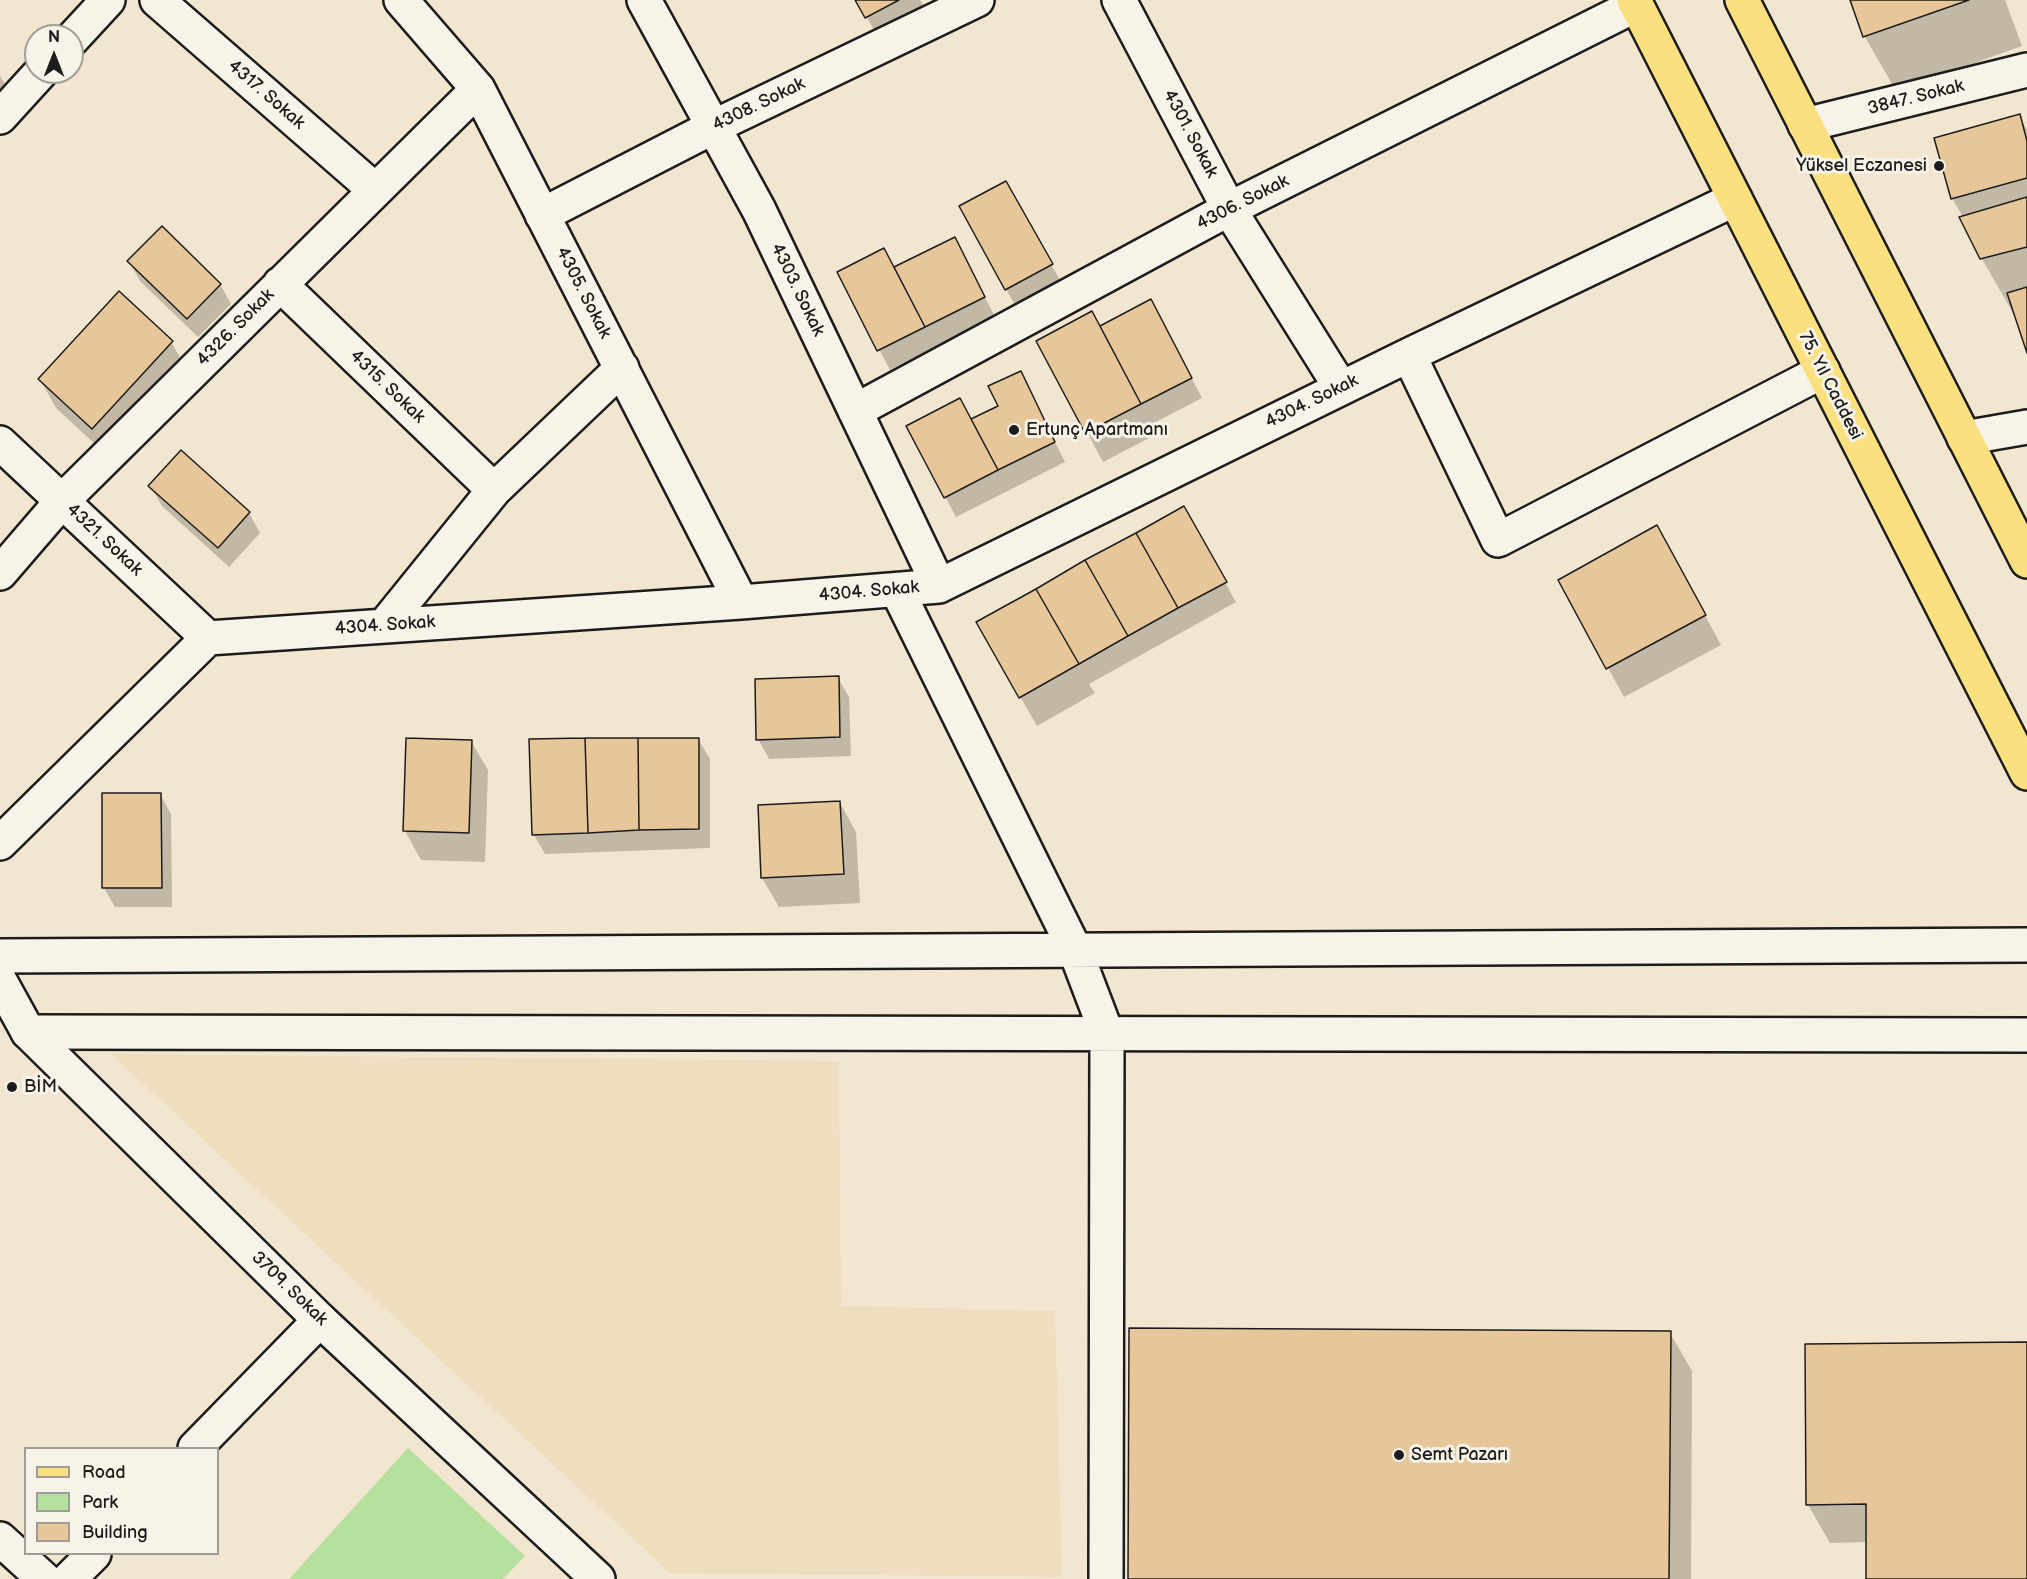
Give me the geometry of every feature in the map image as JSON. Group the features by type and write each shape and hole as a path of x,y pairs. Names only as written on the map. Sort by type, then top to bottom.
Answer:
{"main road":[{"path":"1742,0 2027,561"},
{"name":"75. Yıl Caddesi","path":"1635,2 2027,772"}],"street":[{"path":"84,26 108,0"},
{"name":"4317. Sokak","path":"158,0 375,190"},
{"name":"4305. Sokak","path":"401,0 478,88 741,602"},
{"name":"4303. Sokak","path":"644,0 759,210 939,586"},
{"name":"4308. Sokak","path":"542,215 713,127 977,0"},
{"name":"4301. Sokak","path":"1119,0 1229,210 1341,388"},
{"name":"4306. Sokak","path":"855,411 1229,210 1635,2"},
{"name":"3847. Sokak","path":"1805,125 2027,70"},
{"path":"0,117 30,84"},
{"name":"4326. Sokak","path":"0,573 62,501 478,88"},
{"name":"4304. Sokak","path":"208,638 741,602 939,586 1409,354 1735,199"},
{"name":"4315. Sokak","path":"280,284 494,490"},
{"path":"1409,354 1498,540 1823,371"},
{"path":"384,626 494,490 622,368"},
{"path":"1964,438 2027,427"},
{"name":"4321. Sokak","path":"0,443 208,638"},
{"path":"897,590 1075,950 1107,1034 1106,1579"},
{"path":"0,843 208,638"},
{"path":"0,956 2027,945"},
{"name":"3709. Sokak","path":"3,994 28,1032 320,1320 598,1579"},
{"path":"28,1032 2027,1035"},
{"path":"197,1447 320,1320"},
{"path":"0,1539 44,1579"},
{"path":"69,1579 93,1555"}],"shaded area":[{"path":"111,1054 839,1061 841,1306 1055,1311 1062,1577 670,1573"}],"green space":[{"path":"408,1448 525,1556 503,1579 289,1579"}],"building":[{"path":"855,0 899,0 865,18"},
{"path":"1850,0 1969,0 1863,37"},
{"path":"2020,114 2027,141 2027,178 1951,199 1934,138"},
{"path":"1006,181 1053,264 1005,290 959,206"},
{"path":"2027,197 2027,247 1980,259 1959,217"},
{"path":"162,226 221,284 187,319 127,261"},
{"path":"955,237 985,297 925,327 894,267"},
{"path":"884,248 925,327 877,351 837,272"},
{"path":"2027,287 2027,353 2007,293"},
{"path":"119,291 173,341 92,429 38,379"},
{"path":"1151,299 1192,378 1141,404 1100,326"},
{"path":"1092,311 1141,404 1085,433 1036,341"},
{"name":"Ertunç Apartmanı","path":"1021,371 1055,442 998,470 971,419 998,406 988,386"},
{"path":"960,398 998,470 944,498 906,426"},
{"path":"181,450 250,512 218,548 148,486"},
{"path":"1184,506 1227,582 1178,608 1136,533"},
{"path":"1657,525 1706,615 1606,669 1558,580"},
{"path":"1136,533 1178,608 1128,636 1085,560"},
{"path":"1085,560 1128,636 1079,664 1036,589"},
{"path":"1036,589 1079,664 1019,698 976,622"},
{"path":"839,676 840,737 756,740 755,679"},
{"path":"406,738 472,740 469,833 403,831"},
{"path":"585,738 638,738 639,830 588,833"},
{"path":"585,738 588,833 532,835 529,739"},
{"path":"638,738 699,738 699,829 639,830"},
{"path":"102,793 161,793 162,888 102,888"},
{"path":"840,801 844,874 761,878 758,805"},
{"name":"Semt Pazarı","path":"1129,1328 1671,1331 1669,1579 1128,1579"},
{"path":"2027,1342 2027,1579 1866,1579 1866,1504 1806,1505 1805,1344"}],"place":[{"name":"Yüksel Eczanesi","path":"1939,166"},
{"name":"Ertunç Apartmanı","path":"1014,430"},
{"name":"BİM","path":"12,1087"},
{"name":"Semt Pazarı","path":"1399,1455"}]}
